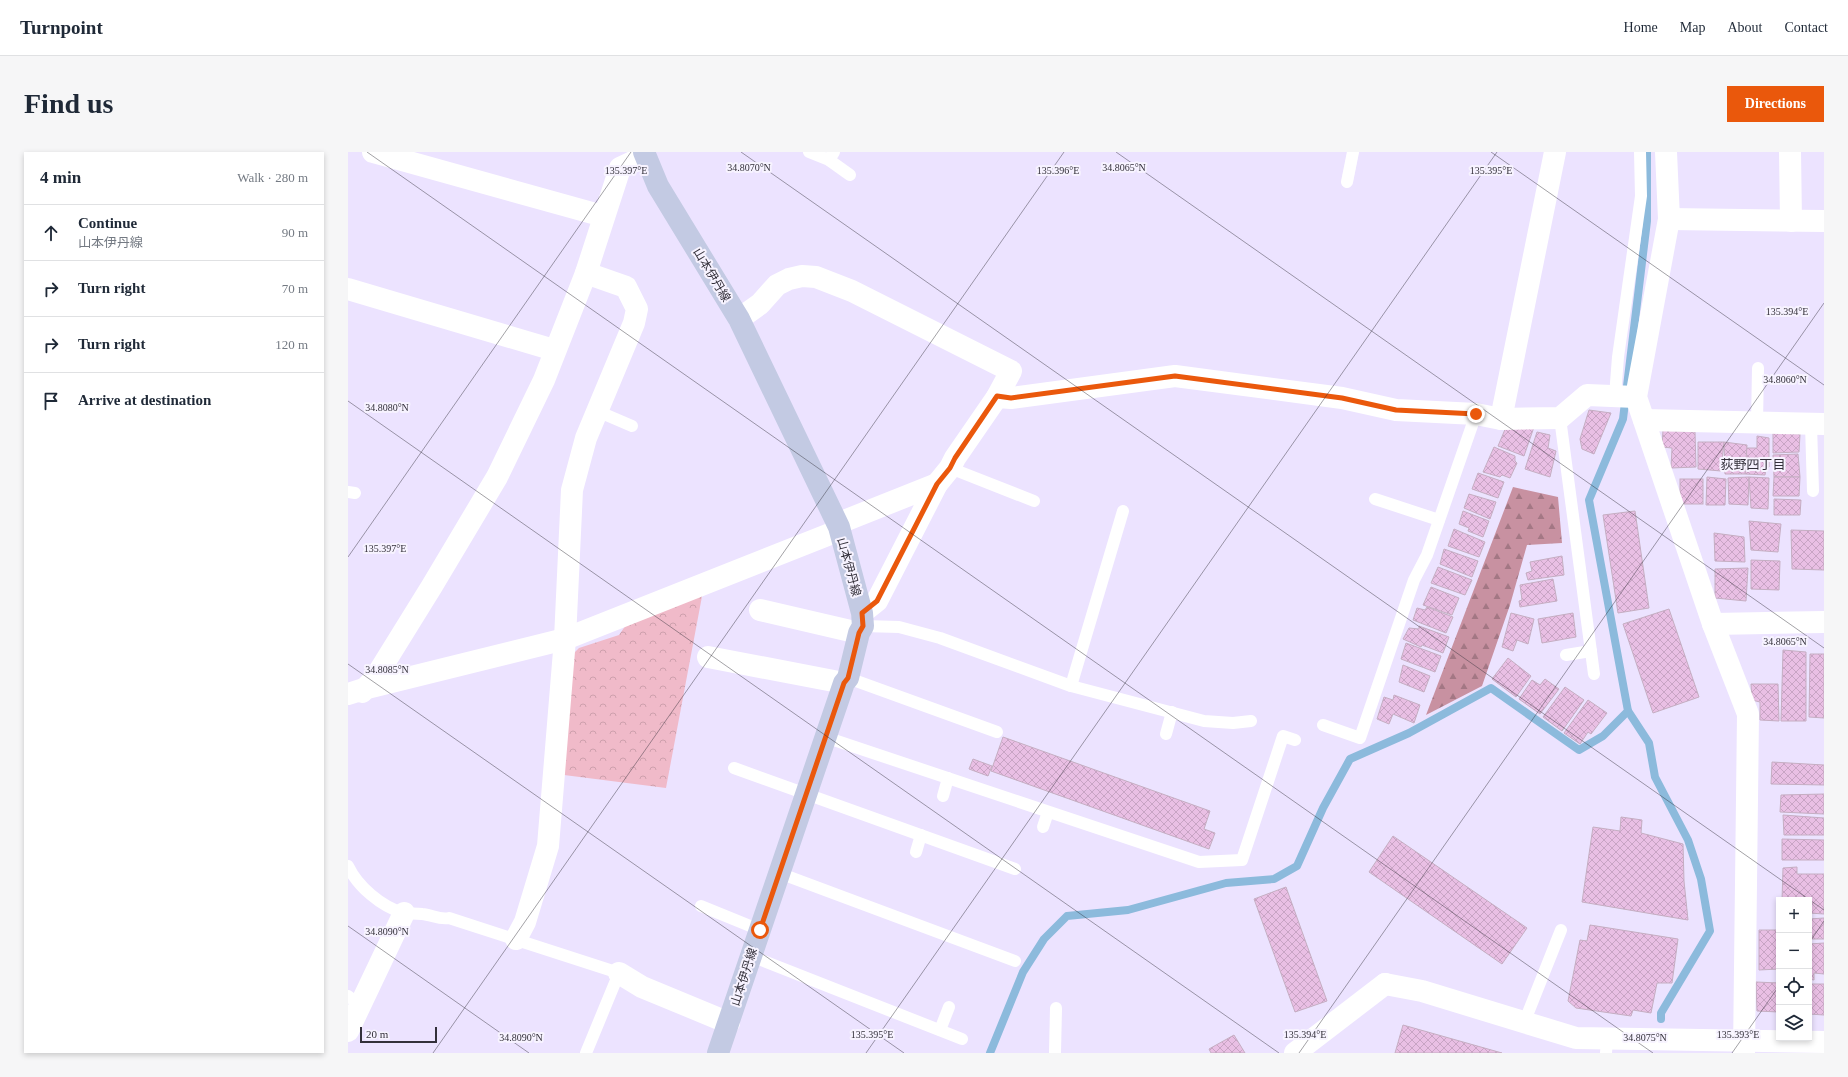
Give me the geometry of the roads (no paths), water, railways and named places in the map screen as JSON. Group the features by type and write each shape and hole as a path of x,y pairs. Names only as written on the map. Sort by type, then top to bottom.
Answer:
{"main road":[{"name":"山本伊丹線","path":"644,154 658,186 739,319 839,527 861,624 846,680 825,737 807,794 718,1053"}],"street":[{"path":"373,152 412,157 603,216"},
{"path":"1501,419 1555,152"},
{"path":"1625,396 1669,219 1666,152"},
{"path":"1790,152 1791,220"},
{"path":"348,706 357,691 432,586 497,477 544,380 554,350 586,273 603,216 620,168 644,154"},
{"path":"1669,219 1791,220 1824,222"},
{"path":"516,939 525,922 548,846 566,639 572,490 586,438 634,323 637,309 626,287 586,273"},
{"path":"739,319 760,304 776,285 789,279 802,276 816,277 852,291 1011,371 997,396 944,476 877,601 861,624 760,610"},
{"path":"348,289 554,350"},
{"path":"997,396 1011,398 1175,376 1342,398 1396,410 1476,414 1501,419 1560,418 1587,395 1625,396"},
{"path":"1625,396 1644,420 1712,624 1748,714 1744,1047"},
{"path":"1644,420 1818,424"},
{"path":"357,691 566,639 830,534 844,521 944,476"},
{"path":"1712,624 1824,622"},
{"path":"708,657 846,680"},
{"path":"348,1031 354,1000 404,913"},
{"path":"619,973 642,987 729,1023"},
{"path":"1295,1053 1385,984 1422,991 1524,1023 1606,1046 1744,1047 1824,1042"}],"lane":[{"path":"809,152 831,156 850,175"},
{"path":"1347,182 1353,152"},
{"path":"1625,396 1618,357 1641,196 1640,152"},
{"path":"1757,423 1758,368"},
{"path":"597,411 632,426"},
{"path":"1323,726 1360,738 1414,580 1427,555 1476,414"},
{"path":"1560,418 1594,674"},
{"path":"1813,491 1818,424"},
{"path":"944,476 1034,501"},
{"path":"1375,499 1439,520"},
{"path":"1071,686 1123,511"},
{"path":"861,624 899,627 940,638 1071,686 1204,721 1232,723 1251,722"},
{"path":"1566,655 1591,651"},
{"path":"846,680 997,732"},
{"path":"1166,734 1172,712"},
{"path":"825,737 1199,862 1242,860 1283,736 1295,740"},
{"path":"734,768 1015,869"},
{"path":"943,796 948,778"},
{"path":"1043,827 1048,812"},
{"path":"916,852 921,835"},
{"path":"348,866 362,887 379,900 404,913 421,913 443,919 449,918 619,973 586,1053"},
{"path":"779,873 1015,961"},
{"path":"701,906 760,930"},
{"path":"1524,1023 1561,930"},
{"path":"751,956 962,1039"},
{"path":"940,1030 949,1007"},
{"path":"1055,1053 1056,1008"}],"waterway":[{"path":"990,1053 1023,972 1044,939 1067,916 1128,910 1226,883 1274,879 1297,866 1323,808 1350,759 1409,733 1491,688 1579,750 1603,736 1628,711 1589,500 1623,419 1647,221 1647,152"},
{"path":"1628,711 1649,743 1655,777 1688,840 1701,879 1710,931 1661,1013 1661,1019"}],"district":[{"name":"荻野四丁目","path":"1753,464"}]}
